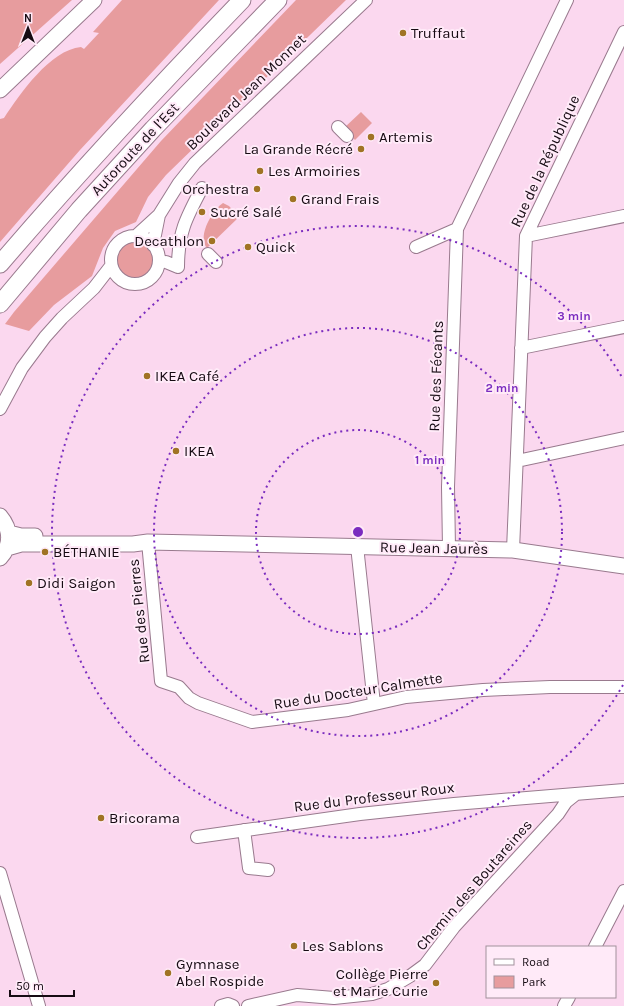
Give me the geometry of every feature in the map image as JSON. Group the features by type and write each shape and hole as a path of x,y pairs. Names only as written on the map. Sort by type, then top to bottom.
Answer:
{"highway":[{"name":"Autoroute de l’Est","path":"0,264 60,194 132,115 242,0"},
{"name":"Autoroute de l’Est","path":"0,304 79,210 153,129 278,0"}],"main road":[{"path":"0,90 94,0"},
{"name":"Rue Jean Jaurès","path":"0,516 6,523 5,546 21,544 134,544 148,542 513,550 624,566"}],"street":[{"name":"Boulevard Jean Monnet","path":"0,409 18,373 44,337 94,288 111,266 111,258 116,245 122,240 136,236 159,215 175,188 195,163 366,0"},
{"path":"416,247 457,229 567,0"},
{"name":"Rue de la République","path":"513,550 526,236 624,32"},
{"path":"166,262 178,267 178,252 182,227 202,188"},
{"name":"Boulevard Jean Monnet","path":"94,288 121,280 136,284 143,283 154,274 159,260 153,245 159,215"},
{"path":"526,236 624,216"},
{"name":"Rue des Fécants","path":"449,548 448,487 457,229"},
{"path":"136,236 148,240 153,245"},
{"path":"111,266 121,280"},
{"path":"521,348 624,327"},
{"path":"517,461 624,438"},
{"name":"Rue des Pierres","path":"148,542 161,668 160,677"},
{"path":"357,546 374,704"},
{"name":"Rue du Docteur Calmette","path":"160,677 160,681 182,689 192,701 248,722 348,710 406,697 483,690 624,686"},
{"name":"Rue du Professeur Roux","path":"197,837 414,808 555,796 568,803 592,793 624,790"},
{"name":"Chemin des Boutareines","path":"248,1006 297,995 334,998 372,994 388,989 410,976 425,965 454,928 568,803"},
{"path":"244,830 249,868 268,870"},
{"path":"0,874 7,891 38,1006"},
{"path":"596,946 624,891"},
{"path":"218,1006 228,1004 232,1006"}],"green space":[{"path":"0,0 72,0 0,64"},
{"path":"122,0 219,0 80,150 0,242 0,119 4,118 18,97 47,64 69,50 81,47 84,49 99,33 93,32"},
{"path":"296,0 346,0 166,175 148,197 136,222 115,231 103,248 92,276 54,305 29,331 5,324 161,141"},
{"path":"361,112 372,123 355,140 344,128"},
{"path":"223,203 229,206 239,217 207,248 204,243 204,237 207,224 214,211"},
{"path":"138,242 148,247 152,253 152,267 148,273 142,277 132,278 122,273 118,267 117,257 122,247 128,243"}],"place":[{"name":"Truffaut","path":"403,33"},
{"name":"Artemis","path":"371,137"},
{"name":"La Grande Récré","path":"361,149"},
{"name":"Les Armoiries","path":"260,171"},
{"name":"Orchestra","path":"257,189"},
{"name":"Grand Frais","path":"293,199"},
{"name":"Sucré Salé","path":"202,212"},
{"name":"Decathlon","path":"212,241"},
{"name":"Quick","path":"248,247"},
{"name":"IKEA Café","path":"147,376"},
{"name":"IKEA","path":"176,451"},
{"name":"BÉTHANIE","path":"45,552"},
{"name":"Didi Saigon","path":"29,583"},
{"name":"Bricorama","path":"101,818"},
{"name":"Les Sablons","path":"294,946"},
{"name":"Gymnase Abel Rospide","path":"168,973"},
{"name":"Collège Pierre et Marie Curie","path":"436,983"}]}
